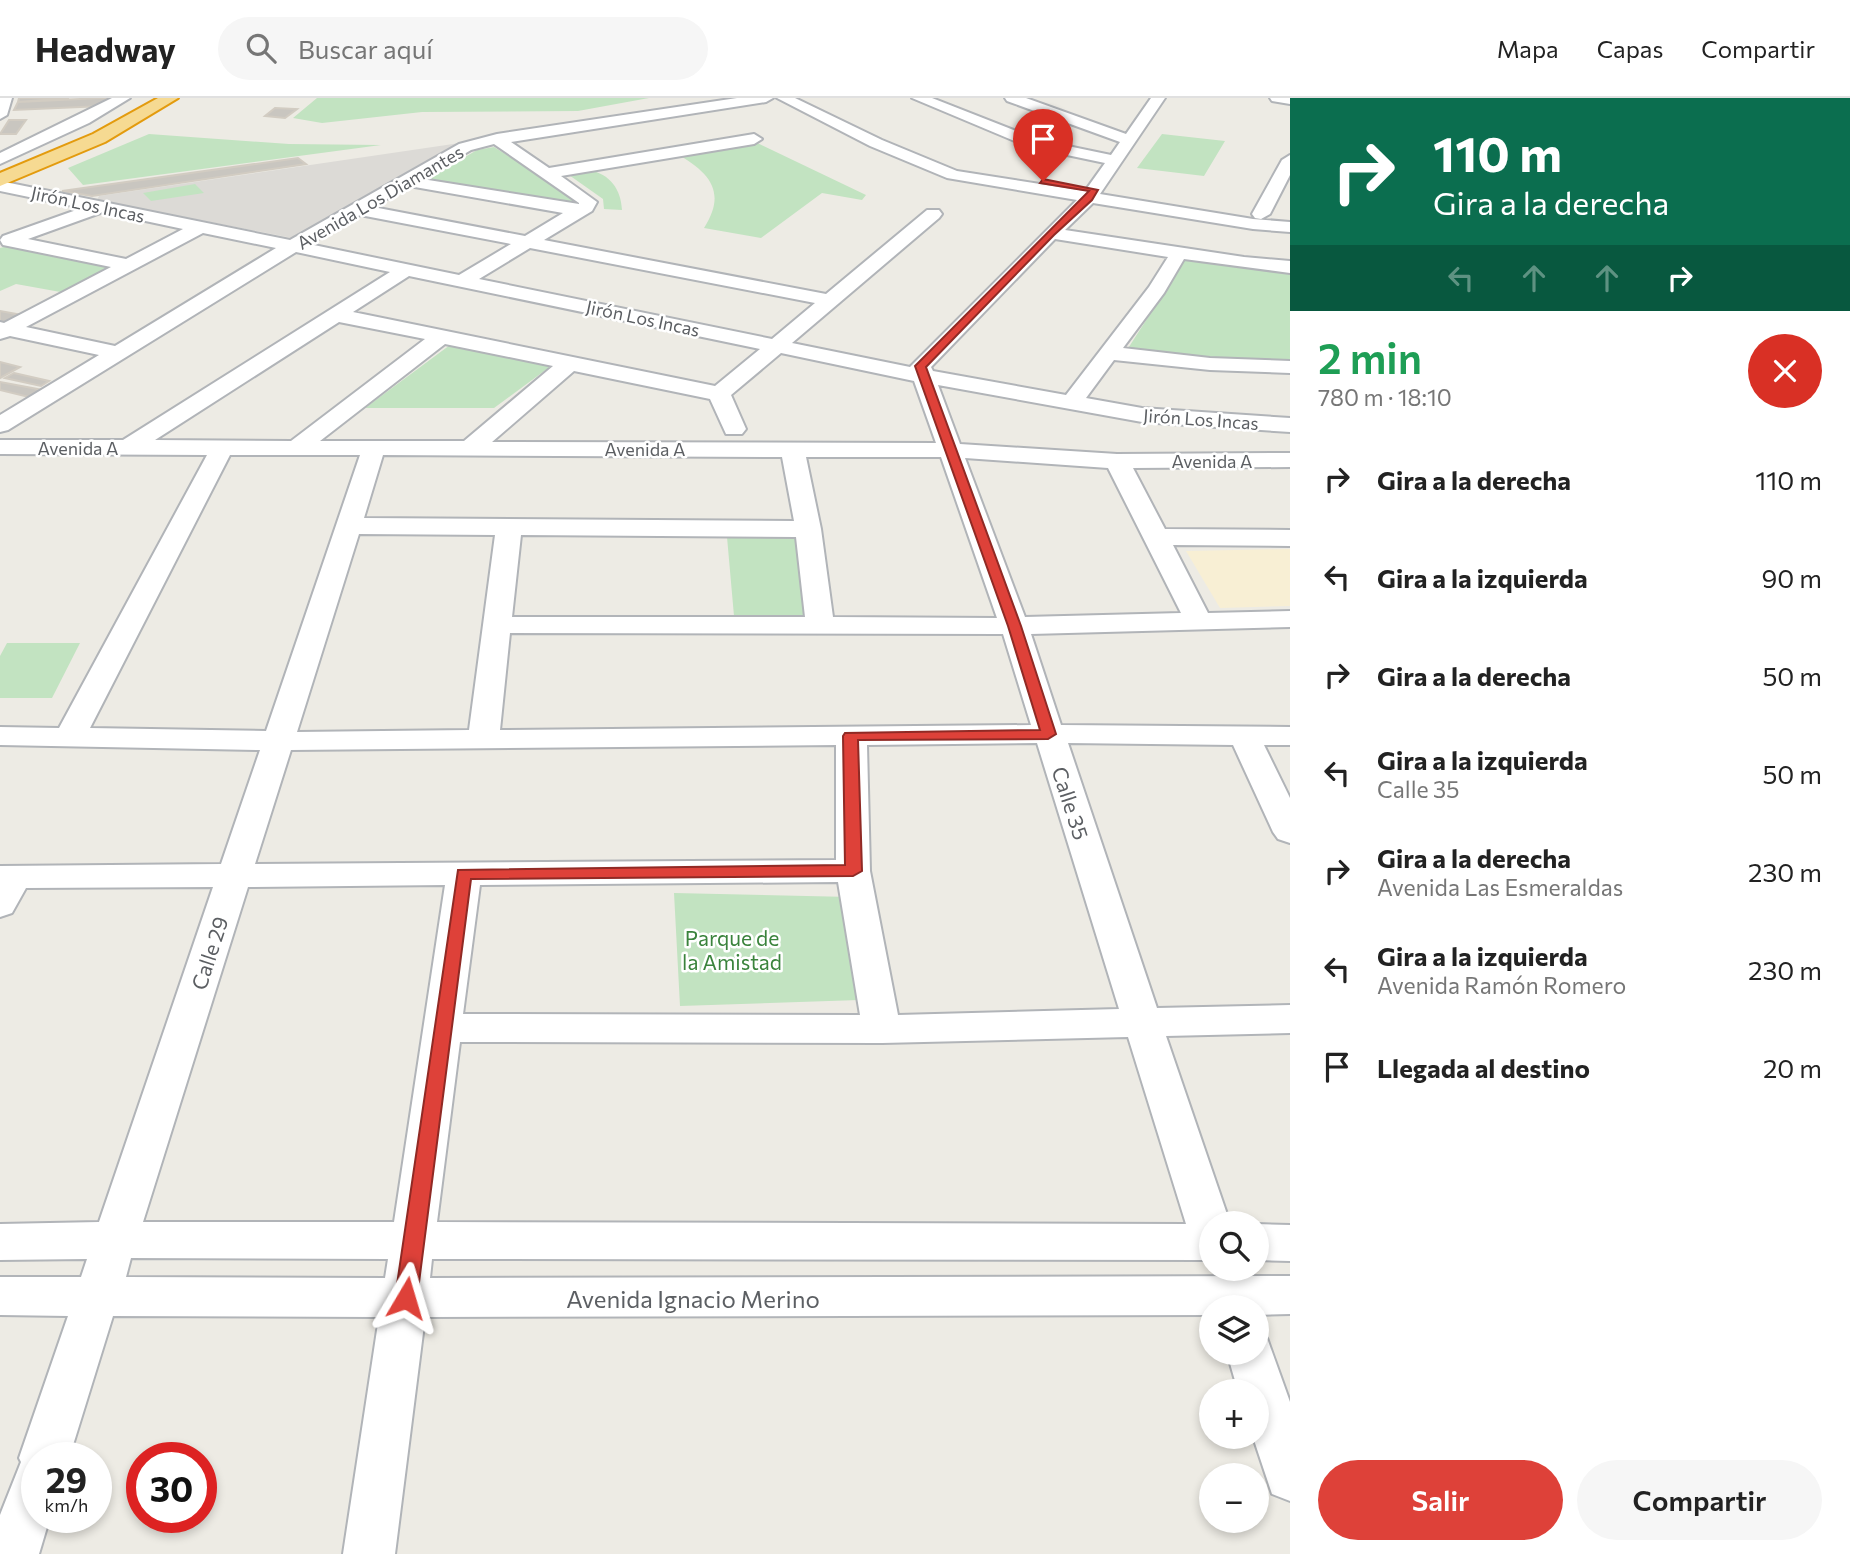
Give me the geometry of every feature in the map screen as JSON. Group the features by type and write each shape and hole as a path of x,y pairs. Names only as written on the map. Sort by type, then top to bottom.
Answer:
{"highway":[{"path":"1,182 43,151 81,134 144,98"},
{"path":"1,182 111,132 170,98"},
{"path":"43,151 66,153"}],"street":[{"path":"0,115 5,98"},
{"path":"0,159 123,98"},
{"name":"Avenida Los Diamantes","path":"122,351 289,249 466,147 497,139 766,98"},
{"path":"783,98 876,143 953,175 1290,216"},
{"path":"816,98 975,168 1092,194 1253,224 1290,227"},
{"path":"919,98 1035,144 1114,160"},
{"path":"923,376 920,366 1092,194 1158,98"},
{"path":"1277,98 1290,100"},
{"path":"962,115 1001,106 1030,105 1128,140"},
{"path":"463,281 580,211 588,202 497,139"},
{"path":"547,173 754,139"},
{"path":"0,150 43,151"},
{"path":"1261,214 1290,160"},
{"path":"407,181 580,211"},
{"name":"Jirón Los Incas","path":"1,182 289,249 463,281 1070,404 1142,415 1290,425"},
{"path":"4,242 101,207"},
{"path":"357,209 829,300"},
{"path":"719,394 933,214"},
{"path":"3,330 201,227"},
{"path":"1051,233 1244,264 1290,267"},
{"path":"4,242 129,265"},
{"path":"1070,404 1157,289 1179,253"},
{"path":"127,448 407,270"},
{"path":"336,315 719,394"},
{"path":"3,330 122,351"},
{"path":"296,448 440,337"},
{"path":"0,425 122,351"},
{"path":"1108,353 1210,364 1290,367"},
{"path":"469,449 570,363"},
{"name":"Calle 35","path":"923,376 1014,626 1204,1211"},
{"path":"719,394 734,429"},
{"path":"0,432 490,430 689,439 734,429 911,433 947,446"},
{"name":"Avenida A","path":"0,447 469,449 689,439 793,451 947,446 1117,461 1290,460"},
{"path":"70,737 222,448"},
{"name":"Calle 29","path":"49,1442 373,448"},
{"path":"793,451 808,529 820,626"},
{"path":"1117,461 1198,620"},
{"path":"348,526 808,529"},
{"path":"483,739 509,527"},
{"path":"1155,537 1290,538"},
{"path":"498,625 1014,626 1290,619"},
{"path":"0,736 278,741 1048,734 1290,736"},
{"path":"851,736 853,871 882,1029"},
{"path":"1244,736 1290,832"},
{"path":"5,886 234,875 853,871"},
{"path":"369,1554 464,873"},
{"path":"442,1028 882,1029 1290,1019"},
{"path":"0,1242 1199,1242"},
{"path":"1269,1242 1290,1242"},
{"name":"Avenida Ignacio Merino","path":"0,1296 689,1299 1229,1290 1290,1295"},
{"path":"1254,1365 1290,1477"},
{"path":"13,1554 21,1529"}],"shaded area":[{"path":"460,143 292,238 97,200 99,196"}],"green space":[{"path":"317,98 649,98 578,111 422,112 322,123 293,118"},
{"path":"149,134 289,144 381,145 83,185 68,168"},
{"path":"1162,134 1225,141 1204,176 1137,168"},
{"path":"753,141 866,195 862,200 822,193 761,238 704,228 714,204 711,185 706,176 677,154"},
{"path":"494,147 574,197 578,203 572,207 424,181 477,150"},
{"path":"589,170 603,175 613,184 617,189 622,210 604,209 603,199 569,175"},
{"path":"195,184 204,193 151,201 143,193"},
{"path":"8,246 115,267 66,293 16,284 0,291 0,248"},
{"path":"1186,258 1242,267 1290,270 1290,361 1127,350"},
{"path":"450,345 551,366 494,408 365,408"},
{"path":"727,537 795,537 807,616 734,616"},
{"path":"7,643 80,643 52,698 0,698 0,656"},
{"name":"Parque de la Amistad","path":"674,893 851,897 859,1000 680,1006"}],"sand":[{"path":"1290,549 1290,606 1220,608 1186,551"}],"building":[{"path":"19,98 69,98 18,102"},
{"path":"114,98 103,106 14,110 18,102"},
{"path":"275,108 297,109 285,118 265,116"},
{"path":"9,120 26,120 16,134 0,134"},
{"path":"298,158 306,164 92,196 62,191"},
{"path":"0,311 22,315 7,323 0,322"},
{"path":"0,362 20,367 0,378"},
{"path":"14,373 49,381 41,386 5,378"},
{"path":"0,382 48,391 33,398 0,390"}],"route":[{"path":"406,1298 464,873 853,871 851,736 1048,734 1014,626 920,366 1094,190 1043,181"}]}
